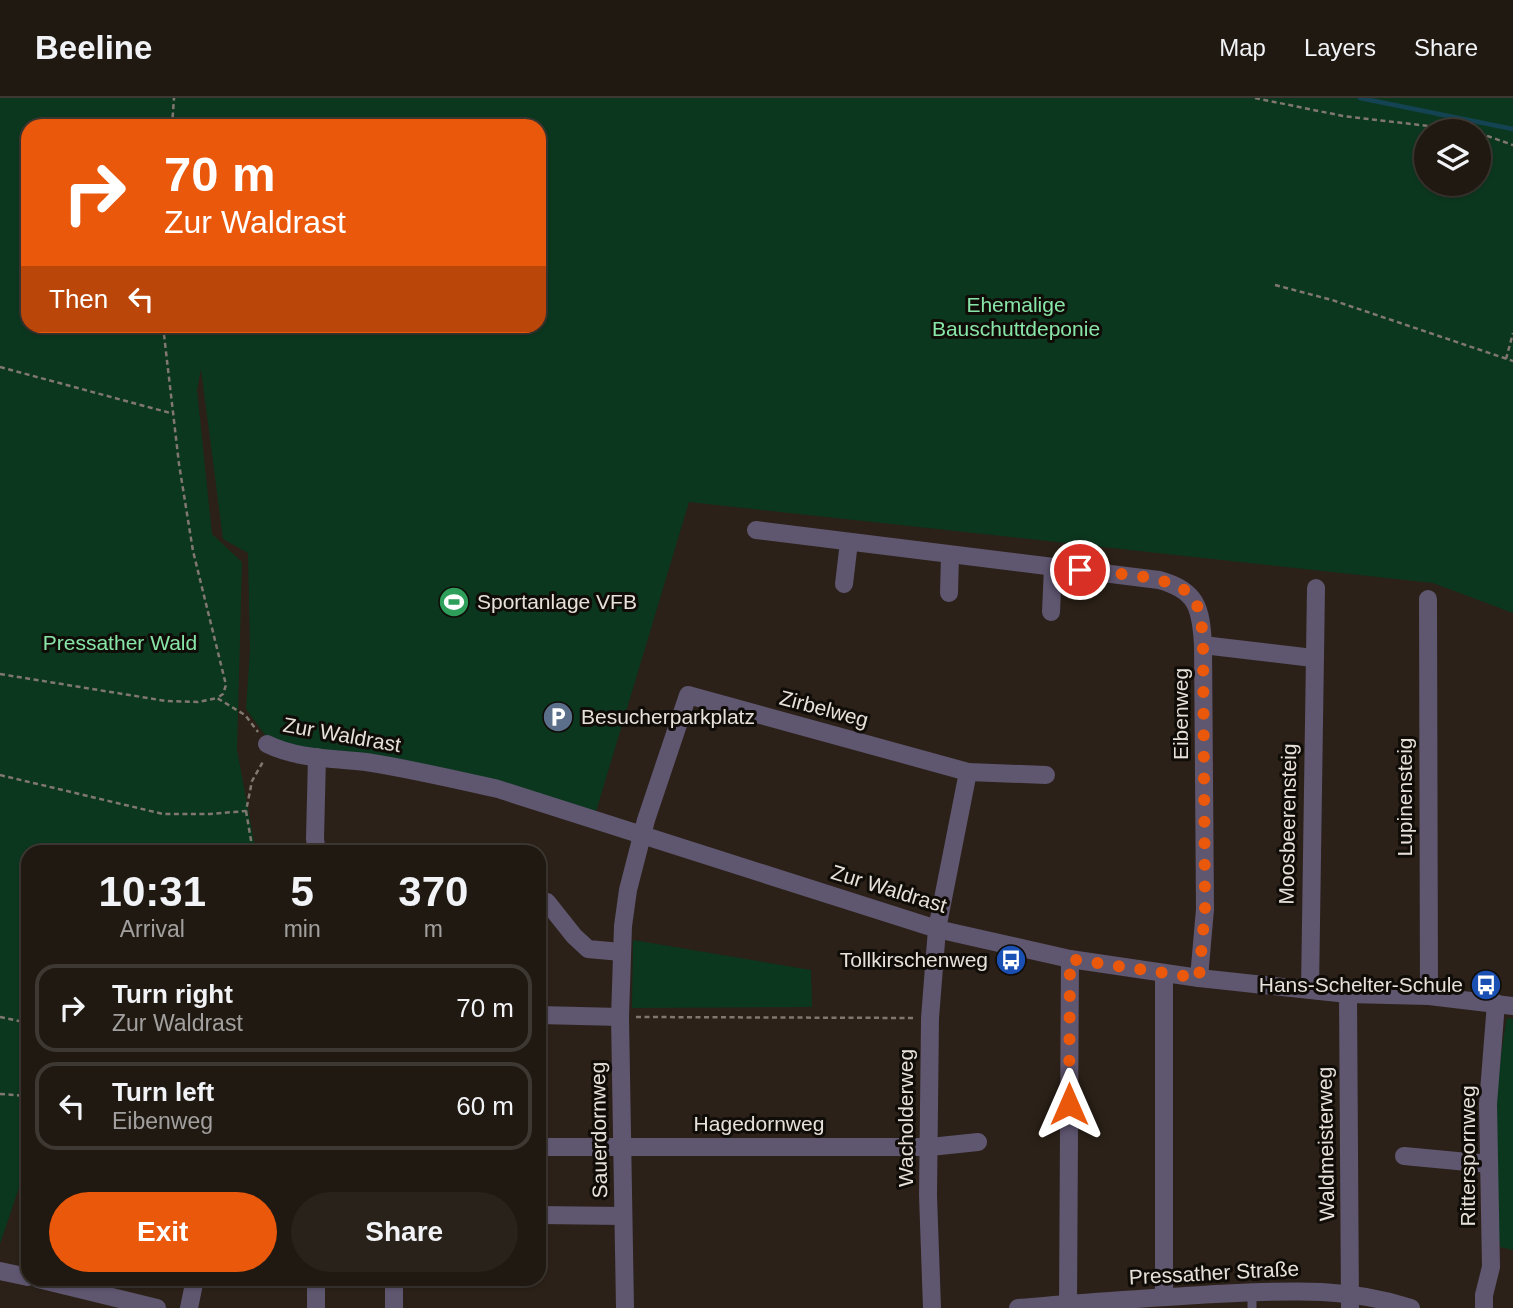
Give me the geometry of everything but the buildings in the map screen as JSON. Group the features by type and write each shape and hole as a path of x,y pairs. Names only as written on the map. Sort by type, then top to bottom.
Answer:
{"street":[{"name":"Eibenweg","path":"756,530 1159,580 1179,585 1193,597 1202,624 1203,645 1205,909 1199,978"},
{"path":"844,584 849,542"},
{"path":"949,593 950,555"},
{"path":"1051,612 1053,567"},
{"name":"Moosbeerensteig","path":"1310,990 1316,588"},
{"name":"Lupinensteig","path":"1428,599 1429,996"},
{"path":"1203,645 1313,658"},
{"name":"Zirbelweg","path":"643,834 688,695 968,772 1046,775"},
{"name":"Zur Waldrast","path":"267,744 283,752 428,773 486,786 937,929 1070,959 1199,978 1348,994 1429,996 1505,1004"},
{"path":"316,845 317,757"},
{"path":"937,929 968,772"},
{"name":"Sauerdornweg","path":"625,1308 621,952 628,890 643,834"},
{"path":"547,902 588,949 621,952"},
{"name":"Wacholderweg","path":"932,1308 928,1195 930,1018 937,929"},
{"path":"1068,1306 1070,959"},
{"path":"1164,973 1164,1297"},
{"name":"Waldmeisterweg","path":"1348,994 1350,1301"},
{"name":"Ritterspornweg","path":"1484,1308 1484,1295 1491,1267 1488,1104 1505,1004"},
{"path":"546,1015 620,1017"},
{"name":"Hagedornweg","path":"546,1147 930,1147 978,1142"},
{"path":"1404,1156 1489,1164"},
{"path":"546,1215 623,1216"},
{"path":"0,1271 21,1276"},
{"path":"67,1286 157,1308"},
{"path":"189,1308 194,1286"},
{"path":"316,1286 316,1308"},
{"path":"394,1286 394,1308"},
{"name":"Pressather Straße","path":"1018,1308 1164,1297 1199,1302 1252,1300 1304,1291 1350,1301 1404,1307"}],"path":[{"path":"172,119 174,98"},
{"path":"1255,98 1343,116 1414,124"},
{"path":"1491,137 1513,145"},
{"path":"1275,285 1332,300 1513,361"},
{"path":"0,674 166,701 198,702 223,694 226,685 198,576 164,333"},
{"path":"1506,359 1513,333"},
{"path":"0,367 174,414"},
{"path":"217,698 245,715 267,744 264,760 252,781 246,811 252,845"},
{"path":"0,775 163,814 246,811"},
{"path":"0,1017 21,1022"},
{"path":"620,1017 930,1018"},
{"path":"0,1094 21,1096"}],"green space":[{"path":"0,98 1513,98 1513,613 1433,583 689,502 595,815 271,743 246,709 250,650 248,553 223,539 201,369 197,390 212,534 242,562 237,750 255,845 21,845 21,1182 0,1244"},
{"path":"633,940 811,970 812,1007 632,1008"},
{"path":"1507,1018 1513,1019 1513,1250 1500,1247 1495,1190 1496,1103"}],"waterway":[{"path":"1360,98 1513,129"}],"place":[{"name":"Sportanlage VFB","path":"454,602"},
{"name":"Besucherparkplatz","path":"558,717"},
{"name":"Tollkirschenweg","path":"1011,960"},
{"name":"Hans-Schelter-Schule","path":"1486,985"}],"route":[{"path":"1069,1104 1070,959 1199,978 1205,909 1203,645 1202,624 1197,607 1193,597 1179,585 1080,570"}],"park label":[{"name":"Ehemalige Bauschuttdeponie","path":"1016,317"},
{"name":"Pressather Wald","path":"120,643"}]}
